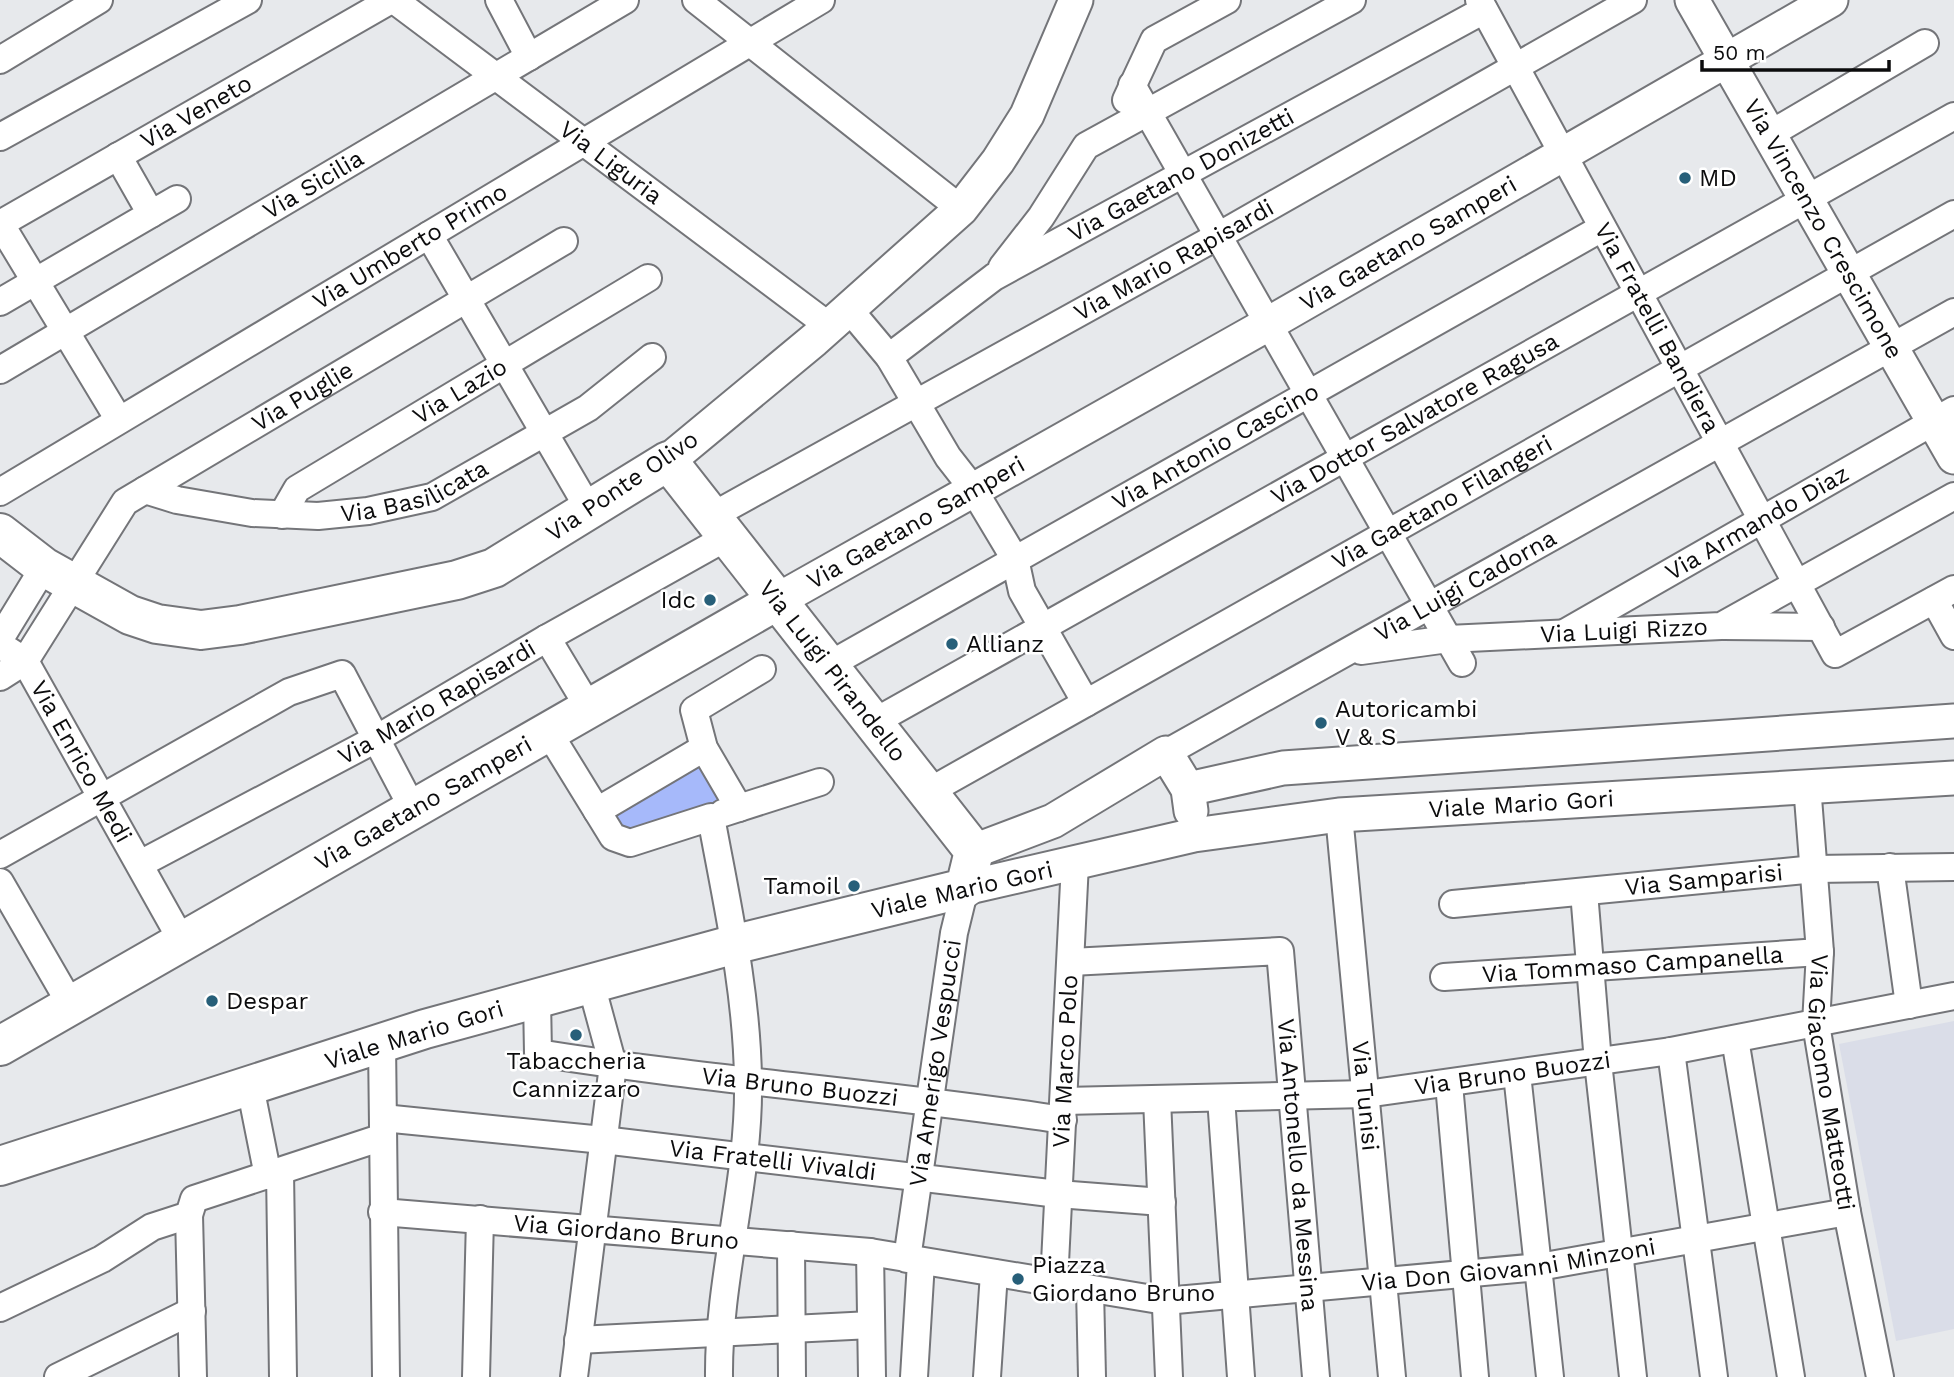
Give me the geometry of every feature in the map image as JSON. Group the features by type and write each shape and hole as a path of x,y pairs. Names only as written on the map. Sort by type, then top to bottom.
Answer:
{"main road":[{"name":"Via Ponte Olivo","path":"0,533 59,576 130,615 157,624 201,630 240,625 457,580 494,568 668,461"},
{"name":"Via Luigi Pirandello","path":"668,461 974,851"},
{"name":"Via Gaetano Samperi","path":"0,1045 778,600"},
{"path":"965,888 974,851"},
{"name":"Viale Mario Gori","path":"0,1167 382,1042 736,944 965,888"}],"street":[{"path":"0,60 99,0"},
{"path":"0,136 248,0"},
{"name":"Via Liguria","path":"393,0 584,142 838,317 889,357 948,457 973,489 1015,559 1022,591 1086,703"},
{"name":"Via Veneto","path":"0,223 393,0"},
{"path":"499,0 529,57"},
{"name":"Via Sicilia","path":"0,370 625,0"},
{"path":"696,0 961,209"},
{"name":"Via Umberto Primo","path":"0,492 821,0"},
{"name":"Via Ponte Olivo","path":"668,461 961,209 998,161 1027,114 1076,0"},
{"path":"1112,130 1154,40 1227,0"},
{"path":"994,277 1041,217 1086,146 1352,0"},
{"name":"Via Mario Rapisardi","path":"140,864 376,739 547,638 720,526 917,404 1218,236 1514,65 1592,10 1633,0"},
{"name":"Via Vincenzo Crescimone","path":"1692,0 1891,347 1944,416 1954,457"},
{"name":"Via Gaetano Samperi","path":"778,600 1268,324 1831,0"},
{"name":"Via Fratelli Bandiera","path":"1482,5 1835,654 1944,594"},
{"name":"Via Gaetano Donizetti","path":"889,357 994,277 1482,5"},
{"path":"1770,134 1925,43"},
{"path":"1132,85 1462,663"},
{"name":"Via Dottor Salvatore Ragusa","path":"874,722 1954,116"},
{"path":"118,156 151,214"},
{"path":"0,302 177,199"},
{"name":"Via Gaetano Filangeri","path":"929,792 1954,214"},
{"path":"0,223 119,420"},
{"name":"Via Antonio Cascino","path":"829,665 1602,228"},
{"path":"429,235 590,511"},
{"name":"Via Puglie","path":"59,576 125,502 564,241"},
{"name":"Via Lazio","path":"282,515 296,489 648,278"},
{"name":"Via Luigi Cadorna","path":"974,851 1053,821 1166,753 1954,312"},
{"name":"Via Basilicata","path":"145,490 177,500 282,515 318,516 368,511 432,497 588,408 652,357"},
{"name":"Via Armando Diaz","path":"1562,634 1944,416"},
{"name":"Via Luigi Rizzo","path":"1345,653 1448,639 1721,626 1954,496"},
{"path":"0,639 59,576"},
{"name":"Via Enrico Medi","path":"59,576 25,661 183,941"},
{"path":"1944,594 1954,635"},
{"path":"1721,626 1821,627"},
{"path":"547,638 589,708"},
{"path":"0,645 25,661 0,677"},
{"path":"739,808 704,748 694,710 762,669"},
{"path":"0,855 289,692 342,674 413,809"},
{"path":"1188,789 1283,768 1954,721"},
{"path":"549,733 613,837 630,842 820,782"},
{"path":"597,811 704,748"},
{"path":"1166,753 1188,789 1194,835"},
{"name":"Viale Mario Gori","path":"965,888 1194,835 1339,815 1954,778"},
{"name":"Via Giacomo Matteotti","path":"1807,785 1820,952 1816,1024 1847,1212 1880,1377"},
{"name":"Via Tunisi","path":"1339,815 1392,1377"},
{"path":"711,817 736,944 748,1081 743,1157 719,1333 719,1377"},
{"name":"Via Marco Polo","path":"1054,1271 1075,863"},
{"path":"1890,867 1909,1005"},
{"name":"Via Samparisi","path":"1453,904 1815,869 1954,867"},
{"path":"0,882 71,1005"},
{"name":"Via Amerigo Vespucci","path":"914,1377 919,1293 912,1254 918,1178 954,933 965,888"},
{"path":"1584,892 1598,1062 1633,1377"},
{"name":"Via Antonello da Messina","path":"1071,962 1280,951 1316,1377"},
{"name":"Via Tommaso Campanella","path":"1444,977 1820,952"},
{"path":"574,1377 612,1065 591,984"},
{"name":"Via Bruno Buozzi","path":"537,999 538,1053 612,1065 748,1081 1064,1110 1157,1099 1366,1094 1449,1084 1671,1051 1954,996"},
{"path":"1735,1039 1791,1377"},
{"path":"382,1042 386,1377"},
{"path":"1671,1051 1714,1377"},
{"path":"1517,1074 1550,1377"},
{"path":"1449,1084 1475,1377"},
{"path":"250,1086 274,1174 283,1377"},
{"path":"1221,1098 1241,1377"},
{"path":"1157,1099 1169,1377"},
{"name":"Via Fratelli Vivaldi","path":"0,1308 102,1259 152,1227 189,1214 194,1199 274,1174 383,1128 603,1140 1058,1194 1162,1202"},
{"name":"Via Giordano Bruno","path":"383,1212 912,1254 994,1273"},
{"name":"Via Don Giovanni Minzoni","path":"994,1273 1054,1271 1090,1289 1166,1301 1464,1276 1539,1267 1847,1212"},
{"path":"189,1214 193,1377"},
{"path":"476,1377 480,1219"},
{"path":"790,1245 792,1377"},
{"path":"870,1252 872,1377"},
{"path":"987,1377 994,1273"},
{"path":"1090,1289 1092,1377"},
{"path":"58,1377 192,1311"},
{"path":"578,1340 871,1325"}],"shaded area":[{"path":"694,763 706,766 721,804 633,830 621,825 613,810"},
{"path":"1954,1021 1954,1329 1896,1341 1839,1044"}],"place":[{"name":"MD","path":"1685,178"},
{"name":"Idc","path":"710,600"},
{"name":"Allianz","path":"952,644"},
{"name":"Autoricambi V & S","path":"1321,723"},
{"name":"Tamoil","path":"854,886"},
{"name":"Despar","path":"212,1001"},
{"name":"Tabaccheria Cannizzaro","path":"576,1035"},
{"name":"Piazza Giordano Bruno","path":"1018,1279"}]}
